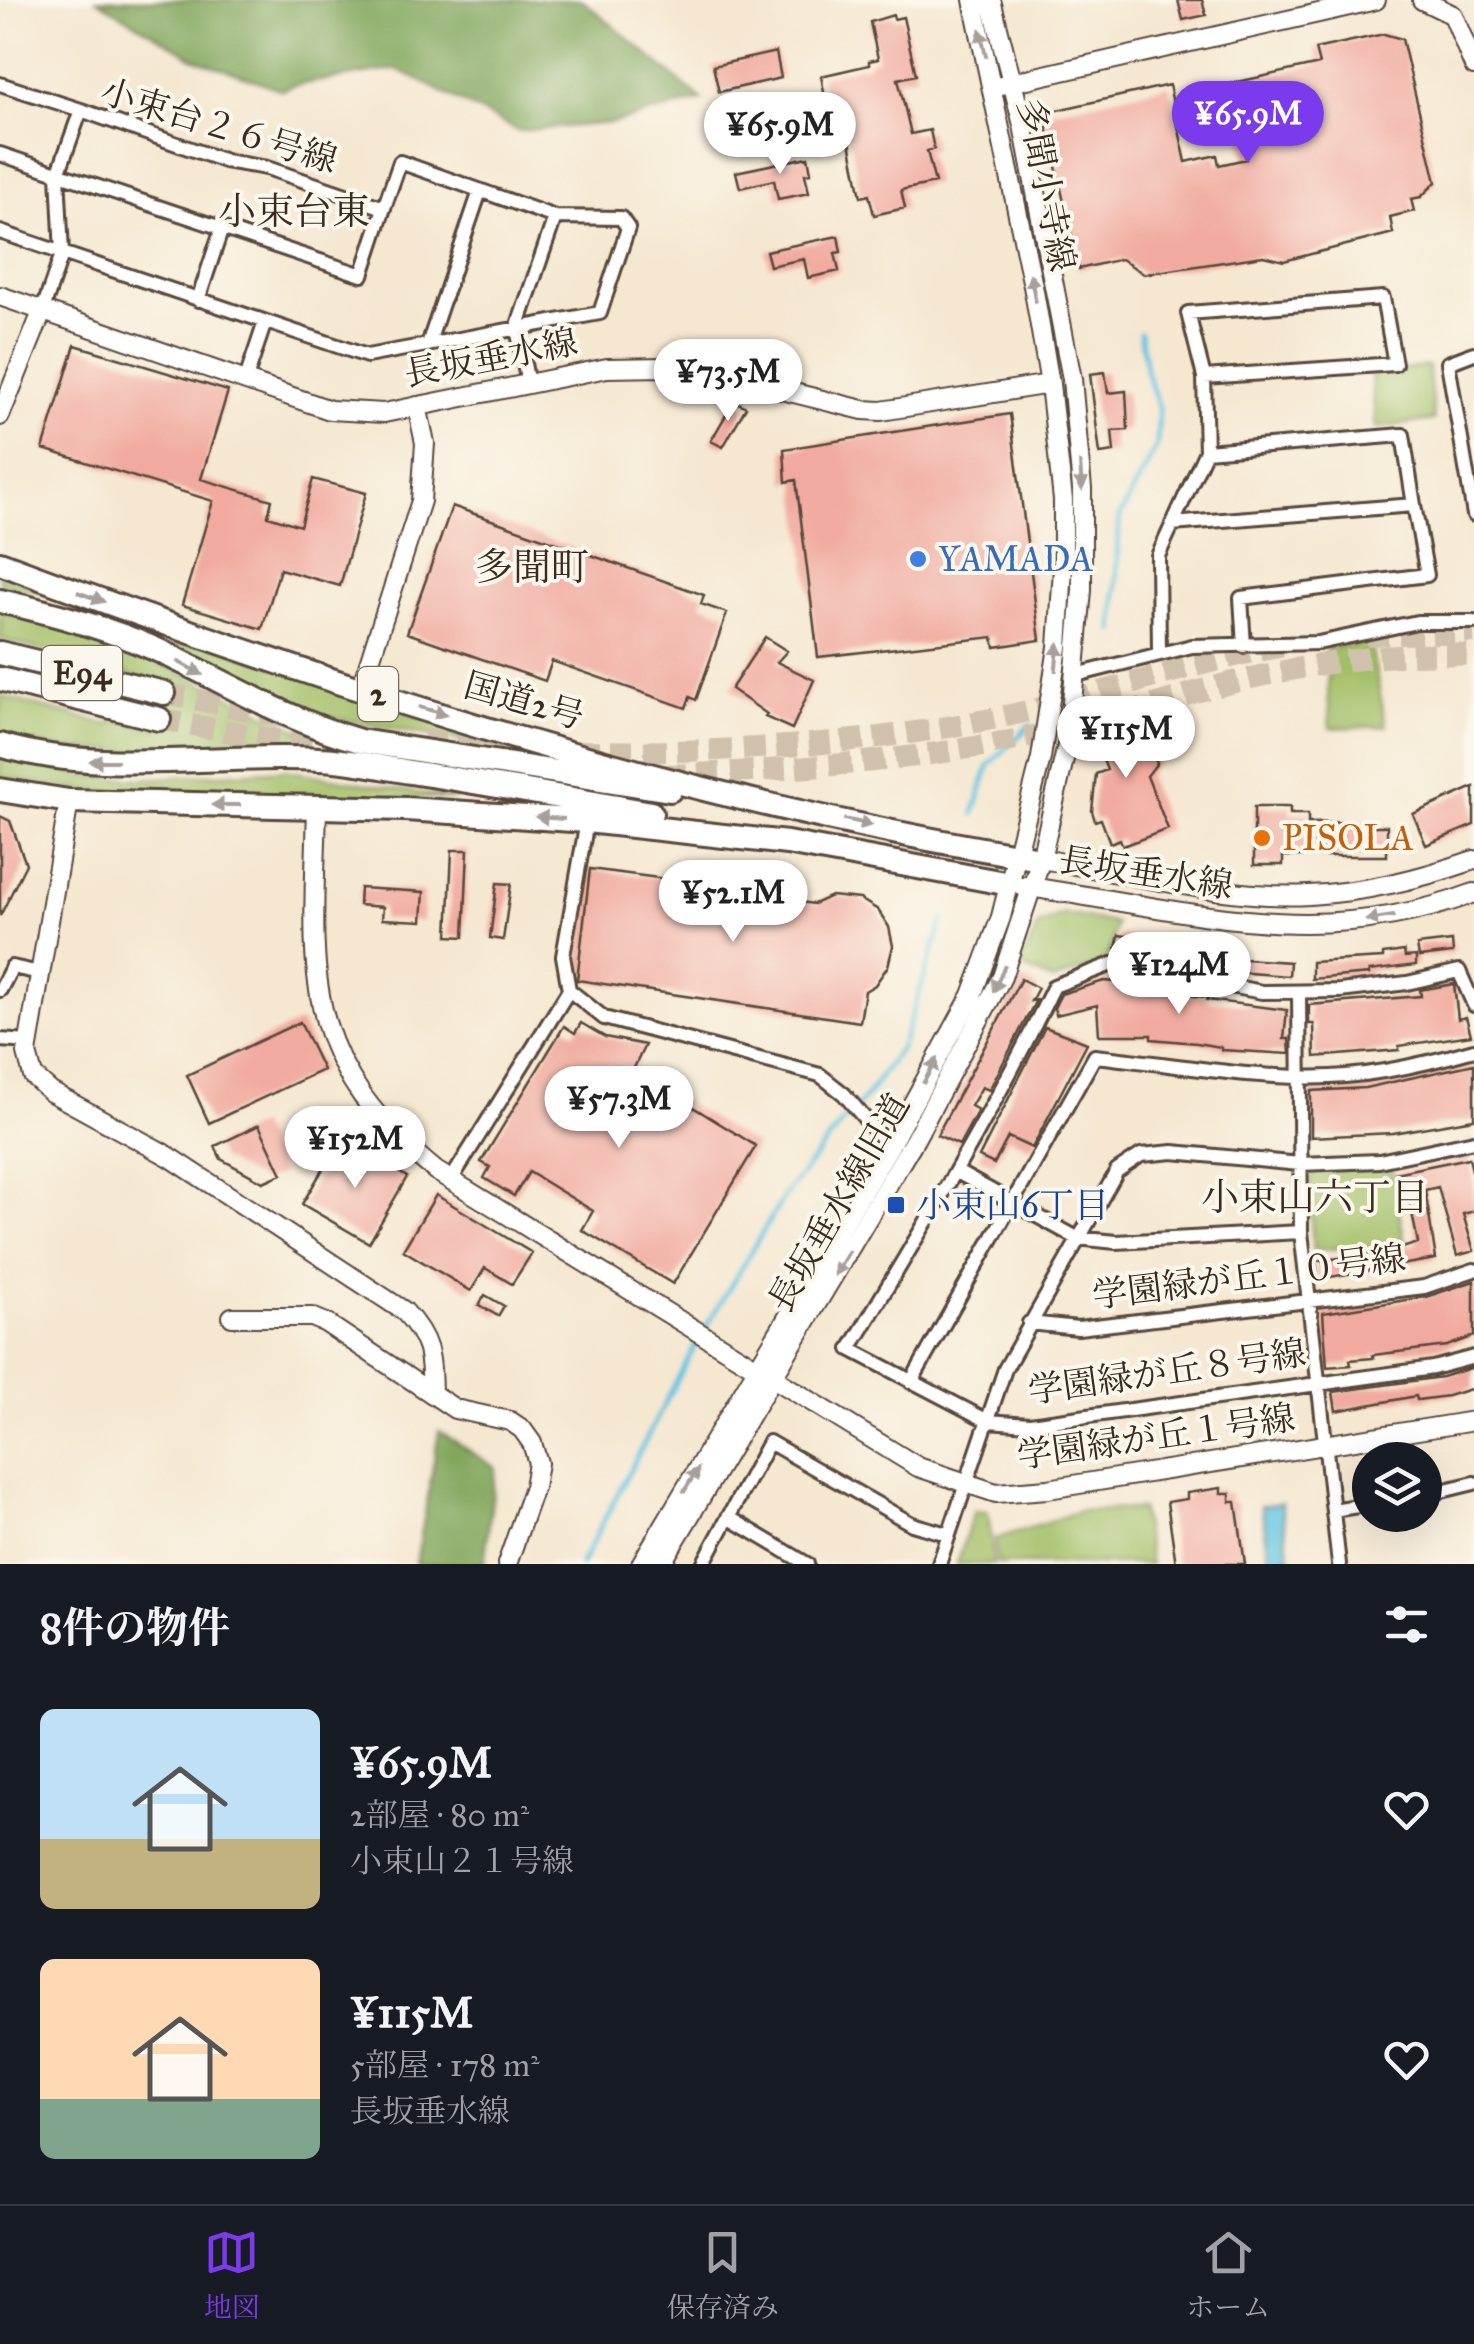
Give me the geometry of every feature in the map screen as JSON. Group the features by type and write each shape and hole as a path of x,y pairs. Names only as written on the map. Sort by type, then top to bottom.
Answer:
{"highway":[{"name":"国道2号","path":"0,563 185,632 582,755 763,803 1030,857"},
{"path":"0,600 93,625 248,698 347,737 621,784 763,803"},
{"name":"E94","path":"0,653 164,693"},
{"name":"E94","path":"0,678 158,719"},
{"path":"0,745 27,754 88,761 258,756 326,759 656,814 786,843 1021,886"},
{"path":"0,790 69,801 316,807 587,821 786,843"}],"street":[{"name":"多聞小寺線","path":"973,0 1050,384"},
{"name":"多聞小寺線","path":"992,0 1013,83 1072,379"},
{"path":"992,87 1376,0"},
{"path":"1422,0 1454,15 1474,66"},
{"path":"0,84 81,110"},
{"name":"小束台２６号線","path":"42,312 62,254 58,174 81,110 225,161 267,168 384,208"},
{"path":"0,154 362,275 400,162 554,216 621,218 628,228 600,313 367,356 0,232"},
{"path":"428,345 480,192"},
{"path":"528,384 517,328 554,216"},
{"path":"198,300 222,228"},
{"name":"長坂垂水線","path":"0,296 330,410 384,413 607,368 666,367 881,411 1050,384 1062,500 1063,568 1058,646 1030,857"},
{"path":"1159,653 1158,556 1206,451 1204,376 1188,313 1383,298 1395,364 1204,376"},
{"path":"0,416 42,312"},
{"path":"245,382 265,322"},
{"path":"1474,354 1448,363 1470,463 1474,515"},
{"name":"長坂垂水線","path":"1072,379 1082,489 1082,590 1076,675 1069,737 1021,886 1249,923 1300,925 1405,915 1474,893"},
{"path":"361,688 421,501 425,443 417,406"},
{"path":"1206,451 1403,435 1427,575 1241,598 1244,646"},
{"path":"1172,524 1414,505"},
{"path":"1076,675 1192,646 1318,643 1416,622 1474,622"},
{"path":"69,801 28,1042 33,1076 52,1092 170,1156 404,1311 420,1328 431,1353 432,1394"},
{"name":"学園緑が丘１号線","path":"316,807 315,962 319,1001 348,1077 399,1141 451,1180 918,1467 996,1493 1048,1489 1474,1420"},
{"path":"587,821 563,956 569,990 604,1018 820,1075 844,1094 889,1147"},
{"name":"長坂垂水線","path":"1030,857 1191,884 1304,896 1396,885 1471,867"},
{"name":"長坂垂水線旧道","path":"660,1564 972,995 1002,918 1021,886"},
{"name":"長坂垂水線旧道","path":"641,1564 915,1140 1002,976 1021,886"},
{"name":"学園緑が丘８号線","path":"1474,1005 1459,972 1407,983 1299,992 1246,990 1112,964 1054,986 956,1172 850,1350 988,1420 1030,1424 1433,1368 1474,1357"},
{"path":"0,990 12,967 40,973"},
{"path":"451,1180 569,990"},
{"path":"1299,992 1301,1232 1339,1564"},
{"path":"0,1040 28,1042"},
{"path":"911,1382 1096,1056 1299,1078 1366,1073 1474,1050"},
{"path":"939,1564 1005,1369 1118,1171 1141,1155 1173,1152 1300,1164 1379,1160 1474,1142"},
{"path":"956,1172 1077,1238 1116,1242 1301,1232"},
{"name":"学園緑が丘１０号線","path":"1029,1322 1078,1328 1424,1286 1474,1270"},
{"path":"232,1317 312,1317 455,1409 510,1421 522,1429 532,1443 538,1463 534,1488 506,1564"},
{"path":"703,1564 769,1442 912,1524 947,1534"},
{"path":"1442,1491 1474,1483"},
{"path":"1333,1510 1352,1507"},
{"path":"728,1518 807,1564"}],"green space":[{"path":"97,0 582,0 702,100 613,123 518,131 397,69 282,90 193,58"},
{"path":"1428,366 1434,420 1376,428 1371,374"},
{"path":"0,571 525,753 307,713 284,705 145,629 58,596 0,583"},
{"path":"0,609 114,641 310,735 308,749 186,753 61,749 0,735 0,696 109,725 112,720 157,729 166,685 0,639"},
{"path":"1370,642 1386,726 1330,728 1326,649"},
{"path":"0,756 86,776 139,779 285,770 455,799 90,792 0,777"},
{"path":"1064,914 1116,923 1108,960 1053,981 1020,966 1038,925"},
{"path":"1319,1169 1392,1169 1405,1245 1313,1250 1309,1180"},
{"path":"439,1431 496,1468 484,1564 416,1564"},
{"path":"1141,1509 1150,1564 998,1564 995,1539 1080,1511"},
{"path":"974,1511 988,1512 994,1564 957,1564"}],"water":[{"path":"1281,1503 1290,1558 1270,1561 1261,1506"}],"building":[{"path":"1178,0 1202,0 1206,15 1183,20"},
{"path":"893,15 894,19 903,17 916,75 898,79 911,134 930,130 934,149 927,151 935,183 901,190 905,208 874,215 869,195 861,197 848,132 832,135 821,76 869,65 869,61 878,59 870,22"},
{"path":"1384,34 1402,39 1436,182 1421,197 1411,199 1414,211 1390,217 1393,233 1284,261 1263,256 1144,274 1121,259 1079,269 1044,113 1169,85 1186,162 1217,155 1219,165 1246,159 1224,85 1319,64 1315,49"},
{"path":"776,52 781,78 719,92 713,66"},
{"path":"808,157 811,173 805,174 809,193 778,199 774,180 740,188 736,172"},
{"path":"838,236 841,252 835,253 839,271 808,278 804,259 770,266 766,251"},
{"path":"75,345 228,391 201,479 272,500 268,516 300,526 313,479 366,493 340,586 280,569 262,629 182,605 213,501 43,449"},
{"path":"1105,372 1108,393 1126,391 1128,430 1112,431 1114,452 1100,454 1090,374"},
{"path":"734,401 746,407 723,447 711,441"},
{"name":"YAMADA","path":"1010,414 1040,640 995,647 993,637 818,657 796,480 786,482 784,449"},
{"path":"452,506 704,595 701,604 727,613 696,700 690,697 686,708 552,661 545,681 407,633"},
{"path":"765,637 787,651 777,662 814,680 792,729 765,717 767,714 731,689"},
{"path":"1142,710 1157,763 1147,776 1168,829 1123,846 1120,839 1110,843 1101,819 1095,821 1092,811 1096,774 1107,770 1100,752 1090,751 1094,728"},
{"path":"1474,787 1474,825 1426,845 1413,814"},
{"path":"1254,807 1290,807 1290,814 1308,814 1308,823 1368,822 1368,826 1387,826 1387,856 1283,856 1283,865 1254,865"},
{"path":"0,816 10,821 26,864 0,916"},
{"path":"452,850 468,850 464,937 448,936"},
{"path":"590,869 773,893 772,898 814,904 831,896 860,899 878,910 889,927 893,946 888,966 875,985 865,991 860,1022 577,980"},
{"path":"497,883 511,884 503,940 490,938"},
{"path":"360,888 424,892 422,921 382,919 383,907 359,905"},
{"path":"1119,935 1172,942 1172,947 1227,958 1290,962 1289,976 1235,972 1116,948"},
{"path":"1452,941 1453,953 1419,957 1417,945"},
{"path":"1404,951 1405,957 1416,956 1416,965 1312,979 1312,962 1383,958 1383,954"},
{"path":"1021,979 1038,988 1031,1001 1036,1000 989,1090 982,1087 971,1106 978,1110 959,1145 937,1135"},
{"path":"1140,979 1185,989 1184,995 1208,997 1207,1000 1287,1010 1284,1039 1289,1039 1290,1054 1221,1050 1197,1043 1151,1039 1151,1035 1099,1035 1097,1005 1056,1015 1054,1008 1061,994 1104,981 1140,984"},
{"path":"1454,984 1458,1019 1466,1017 1471,1035 1399,1046 1399,1050 1315,1057 1309,1005 1421,996 1420,990"},
{"path":"300,1022 323,1070 209,1123 187,1075"},
{"path":"581,1023 605,1037 645,1045 633,1070 756,1146 673,1284 582,1230 593,1211 529,1172 514,1196 484,1178 490,1167 481,1162 564,1026 575,1033"},
{"path":"1045,1027 1087,1043 1032,1148 1008,1137 994,1164 979,1157"},
{"path":"1474,1064 1474,1119 1393,1133 1311,1137 1311,1091 1365,1088"},
{"path":"259,1125 282,1174 263,1182 221,1159 215,1146"},
{"path":"341,1139 407,1177 369,1243 302,1204"},
{"path":"1469,1158 1474,1179 1474,1211 1463,1214 1474,1251 1457,1256 1438,1187 1425,1190 1436,1259 1318,1279 1316,1261 1393,1251 1418,1243 1409,1198 1400,1200 1395,1173"},
{"path":"436,1195 532,1253 512,1284 485,1268 471,1291 403,1250"},
{"path":"1474,1281 1474,1336 1447,1346 1373,1355 1374,1358 1350,1360 1351,1365 1327,1367 1323,1313 1426,1297"},
{"path":"485,1295 504,1306 498,1316 479,1305"},
{"path":"1474,1367 1474,1388 1448,1396 1417,1400 1416,1396 1336,1411 1333,1392 1442,1377"},
{"path":"1221,1488 1221,1493 1230,1493 1230,1502 1236,1502 1245,1564 1176,1564 1167,1502 1187,1499 1187,1493"}],"waterway":[{"path":"1114,631 1119,518 1157,445 1159,408 1147,374 1140,333"},
{"path":"974,813 989,765 1030,725"},
{"path":"704,1330 785,1195 866,1097 901,1047 944,918"},
{"path":"581,1564 698,1340"}],"tunnel":[{"path":"1366,635 1474,632"},
{"path":"578,751 741,749 904,734 1011,715 1285,646"},
{"path":"665,775 925,755 1079,726 1218,686 1313,666 1410,655 1474,655"},
{"path":"164,693 283,717"},
{"path":"159,719 344,752"},
{"path":"423,741 541,751"}],"place":[{"name":"YAMADA","path":"918,559"},
{"name":"PISOLA","path":"1262,838"},
{"name":"小束山6丁目","path":"896,1205"}],"district":[{"name":"小束台東","path":"294,211"},
{"name":"多聞町","path":"532,567"},
{"name":"小束山六丁目","path":"1315,1197"}]}
